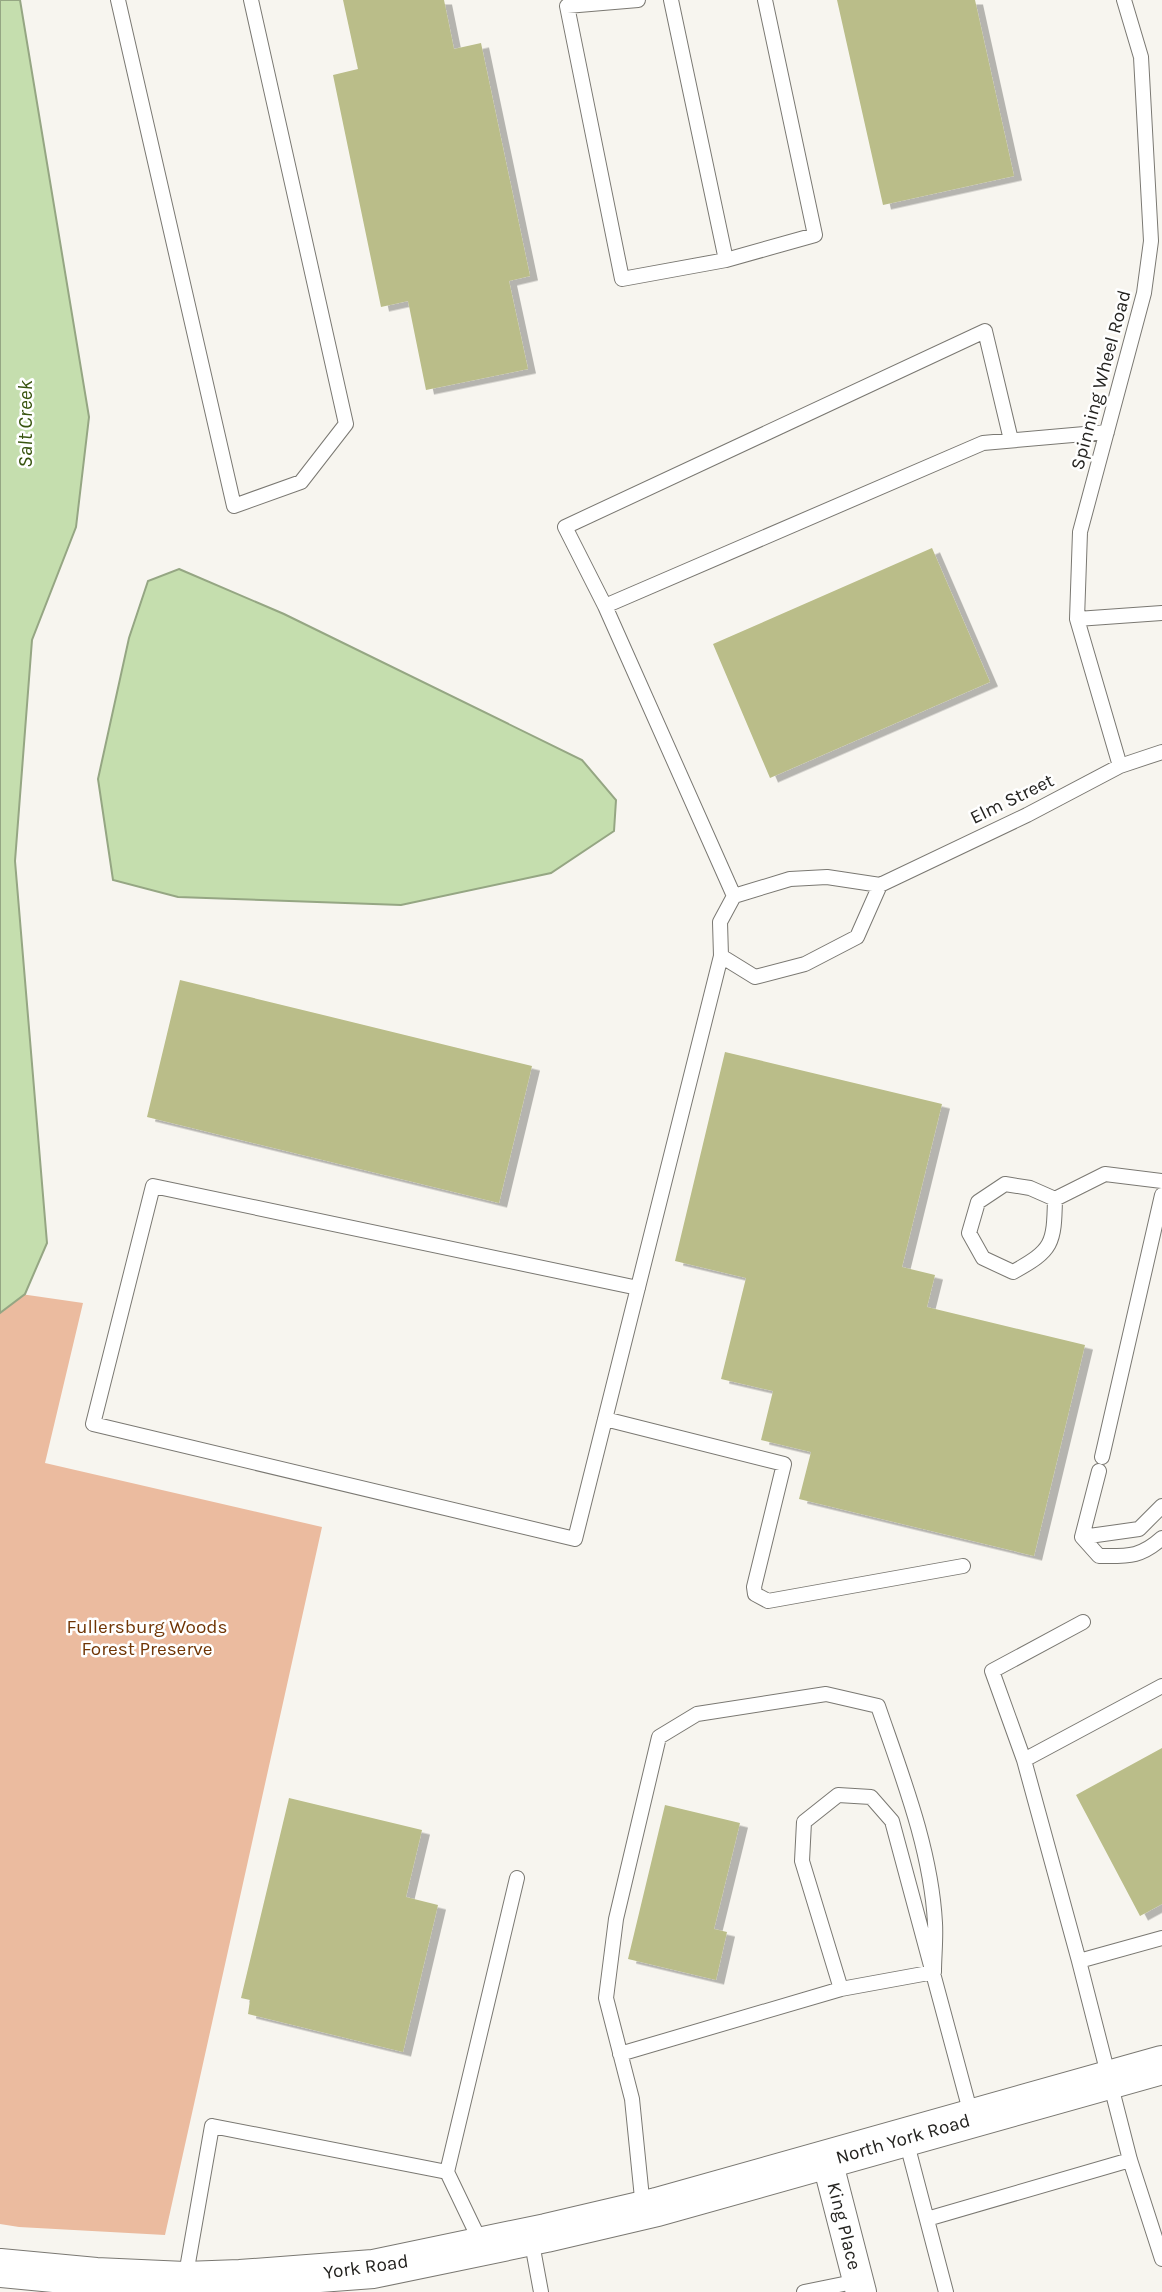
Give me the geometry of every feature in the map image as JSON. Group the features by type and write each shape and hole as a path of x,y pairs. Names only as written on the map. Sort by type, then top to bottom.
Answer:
{"main road":[{"name":"North York Road","path":"643,2210 1111,2080 1161,2071"},
{"name":"York Road","path":"0,2268 186,2286 373,2269 530,2237 643,2210"}],"street":[{"name":"King Place","path":"827,2160 860,2287"}],"lane":[{"path":"118,0 234,506 301,482 346,424 251,0"},
{"path":"638,0 567,6 622,279 726,260 815,235 765,0"},
{"path":"671,0 726,260"},
{"name":"Spinning Wheel Road","path":"1120,765 1077,619 1080,532 1156,240 1141,57 1124,0"},
{"path":"734,897 605,606 565,527 985,331 1011,440"},
{"path":"605,606 983,443 1107,432"},
{"path":"1077,619 1162,613"},
{"name":"Elm Street","path":"880,885 1027,815 1120,765 1162,752"},
{"path":"638,1288 153,1186 93,1424 575,1539 722,956 720,922 734,897 790,880 827,877 880,885 857,937 804,964 755,977 722,956"},
{"path":"1055,1199 1105,1174 1162,1181"},
{"path":"1006,1184 1030,1188 1055,1199 1054,1233 1041,1257 1013,1272 983,1258 969,1233 978,1202 1006,1184"},
{"path":"1082,1537 1162,1195"},
{"path":"605,1419 784,1464 754,1587 755,1594 761,1599 768,1601 963,1566"},
{"path":"1082,1537 1139,1529 1162,1506"},
{"path":"1082,1537 1099,1556 1133,1557 1151,1548 1162,1538"},
{"path":"1083,1622 992,1671 1024,1760 1111,2080 1130,2160 1162,2259"},
{"path":"1024,1760 1162,1686"},
{"path":"643,2210 632,2099 606,1998 616,1919 659,1737 697,1714 826,1694 878,1706 909,1797 925,1857 935,1923 934,1972"},
{"path":"841,1989 802,1861 804,1822 838,1795 872,1797 892,1821 972,2119"},
{"path":"482,2246 447,2172 517,1878"},
{"path":"1079,1961 1162,1938"},
{"path":"620,2054 841,1989 934,1972"},
{"path":"186,2286 212,2126 447,2172"},
{"path":"905,2138 946,2292"},
{"path":"927,2219 1130,2160"},
{"path":"530,2237 541,2292"},
{"path":"804,2292 860,2287"}],"green space":[{"name":"Fullersburg Woods Forest Preserve","path":"0,1291 83,1303 45,1463 322,1527 165,2235 0,2224"}],"water":[{"name":"Salt Creek","path":"0,0 20,0 89,417 76,527 32,640 15,861 47,1243 25,1294 0,1313"},
{"path":"179,569 284,614 582,760 616,800 614,831 551,873 401,905 178,897 113,880 98,779 129,638 148,581"}],"building":[{"path":"343,0 444,0 454,49 481,43 530,276 509,281 528,369 426,390 408,301 381,307 333,75 358,69"},
{"path":"837,0 975,0 1014,176 883,205"},
{"path":"932,548 990,682 770,778 713,644"},
{"path":"180,980 532,1066 499,1203 147,1117"},
{"path":"725,1052 942,1104 902,1267 935,1275 927,1307 1085,1345 1034,1556 799,1499 811,1452 761,1440 773,1391 721,1379 746,1278 675,1261"},
{"path":"1162,1748 1162,1904 1140,1916 1076,1795"},
{"path":"289,1798 422,1830 406,1897 438,1905 403,2052 248,2014 250,2000 241,1998"},
{"path":"665,1805 740,1823 714,1929 727,1932 716,1980 628,1959"}]}
